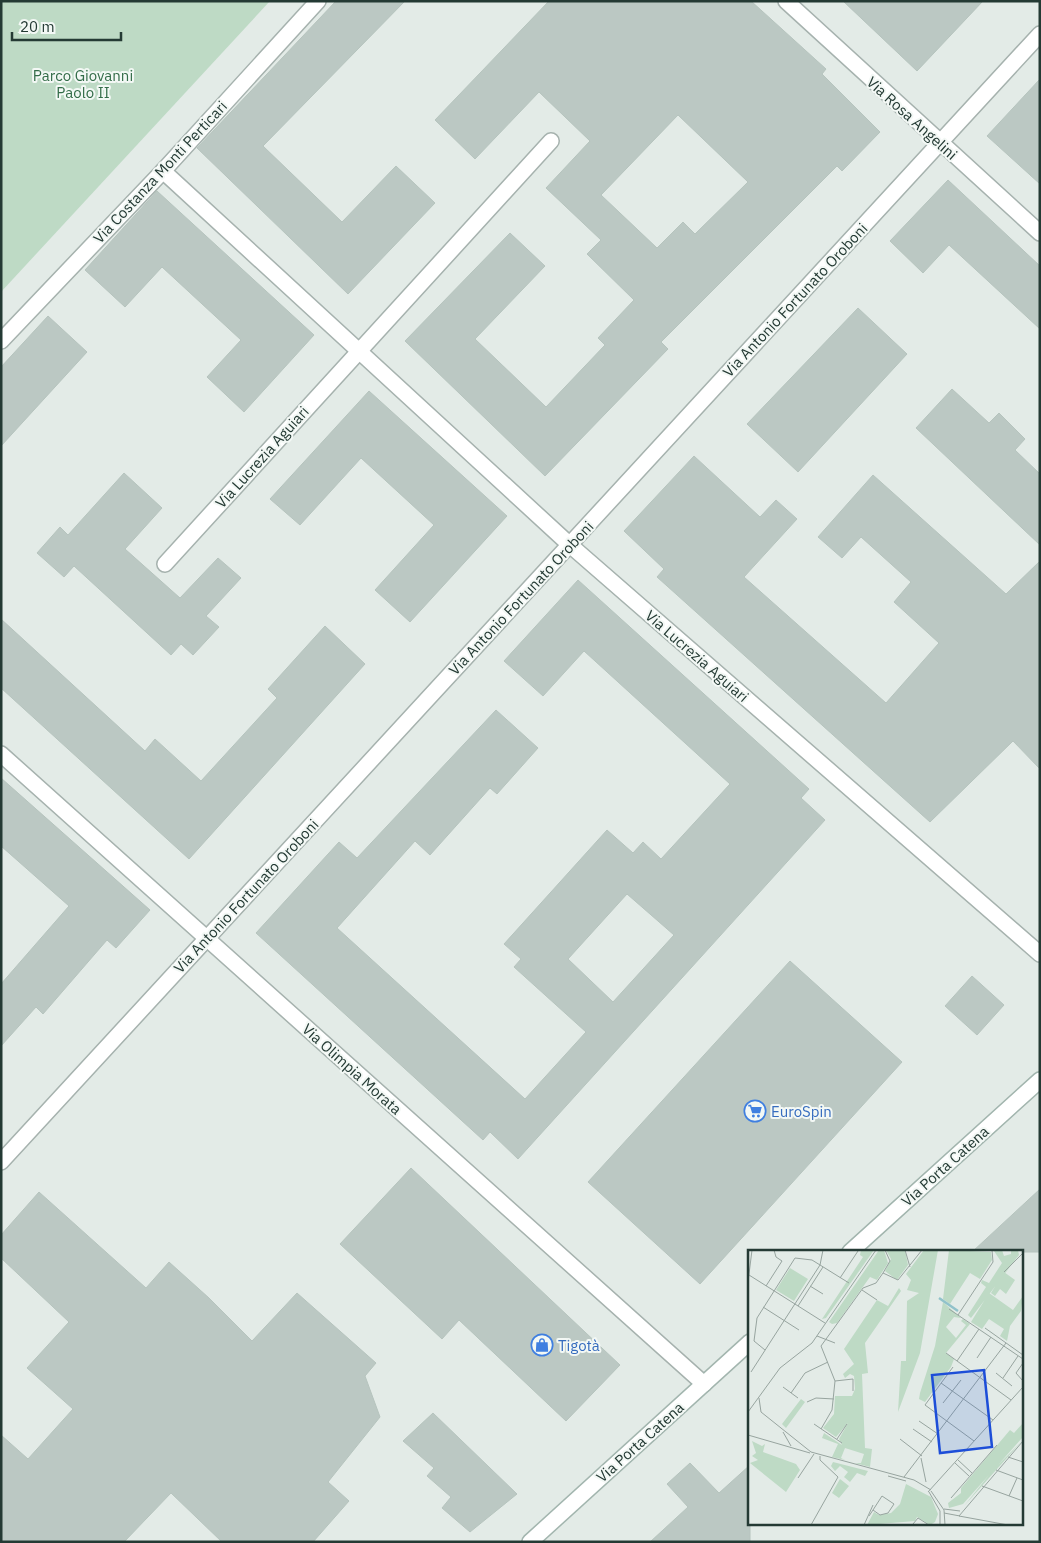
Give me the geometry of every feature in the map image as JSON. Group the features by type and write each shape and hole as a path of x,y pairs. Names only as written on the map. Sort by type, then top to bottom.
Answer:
{"street":[{"name":"Via Costanza Monti Perticari","path":"1,341 163,171 318,1"},
{"name":"Via Rosa Angelini","path":"786,1 1040,233"},
{"name":"Via Antonio Fortunato Oroboni","path":"1,1162 1040,34"},
{"name":"Via Lucrezia Aguiari","path":"165,564 551,141"},
{"name":"Via Lucrezia Aguiari","path":"163,171 570,545 1040,954"},
{"name":"Via Olimpia Morata","path":"1,754 704,1384"},
{"name":"Via Porta Catena","path":"852,1250 1040,1080"},
{"name":"Via Porta Catena","path":"530,1542 748,1344"}],"green space":[{"name":"Parco Giovanni Paolo II","path":"1,1 270,1 1,292"}],"building":[{"path":"336,1 405,1 263,146 342,222 396,166 435,203 348,294 197,148"},
{"path":"549,1 751,1 826,69 822,74 880,132 842,171 837,166 661,342 668,349 545,476 405,341 510,233 545,266 475,339 546,407 605,345 598,338 634,300 587,254 601,240 546,188 590,141 539,92 475,159 435,120","holes":["678,115 748,182 695,234 683,222 657,248 601,195"]},
{"path":"843,1 983,1 917,71"},
{"path":"1040,79 1040,184 987,136"},
{"path":"948,180 1040,266 1040,329 949,245 923,273 890,241"},
{"path":"157,191 314,335 244,412 207,377 241,340 162,267 125,307 85,270"},
{"path":"858,308 907,354 798,472 747,424"},
{"path":"48,316 87,352 1,446 1,367"},
{"path":"952,389 989,423 999,413 1025,439 1015,450 1040,474 1040,545 916,428"},
{"path":"369,391 507,516 410,622 375,590 434,525 361,458 300,525 270,499"},
{"path":"694,456 760,517 776,500 797,519 744,577 886,703 939,643 894,602 911,582 861,537 842,558 818,537 873,475 1006,594 1040,561 1040,769 1013,741 930,822 657,577 664,569 624,531"},
{"path":"124,473 162,508 125,549 180,598 218,558 241,578 206,616 219,627 193,655 181,644 171,655 74,566 64,577 37,553 60,527 68,535"},
{"path":"578,580 809,789 801,798 825,820 518,1159 490,1132 483,1140 256,933 339,842 357,858 496,710 538,748 497,794 490,788 430,855 415,841 337,928 525,1099 586,1032 514,967 521,959 504,944 607,830 633,853 643,842 661,859 730,784 584,651 543,696 504,661","holes":["627,894 674,935 613,1002 568,959"]},
{"path":"1,619 145,751 155,739 201,781 277,698 268,689 325,626 365,664 189,859 1,688"},
{"path":"1,778 150,910 116,948 107,940 43,1014 36,1007 1,1046 1,984 69,906 1,846"},
{"name":"EuroSpin","path":"790,961 902,1062 700,1284 588,1182"},
{"path":"972,976 1004,1005 977,1035 945,1006"},
{"path":"411,1168 620,1365 566,1421 459,1320 442,1339 340,1244"},
{"path":"1040,1189 1040,1252 1024,1252 1024,1250 974,1250"},
{"path":"39,1192 146,1288 169,1262 209,1298 252,1341 297,1293 376,1363 365,1376 380,1417 328,1482 349,1501 313,1542 222,1542 171,1493 124,1542 1,1542 1,1435 28,1459 73,1409 27,1368 69,1322 1,1258 1,1235"},
{"path":"433,1413 517,1494 470,1532 442,1508 451,1497 427,1476 434,1468 403,1441"},
{"path":"690,1463 719,1493 748,1467 748,1526 750,1526 750,1542 650,1542 688,1507 667,1484"}],"place":[{"name":"EuroSpin","path":"755,1111"},
{"name":"Tigotà","path":"542,1345"}]}
